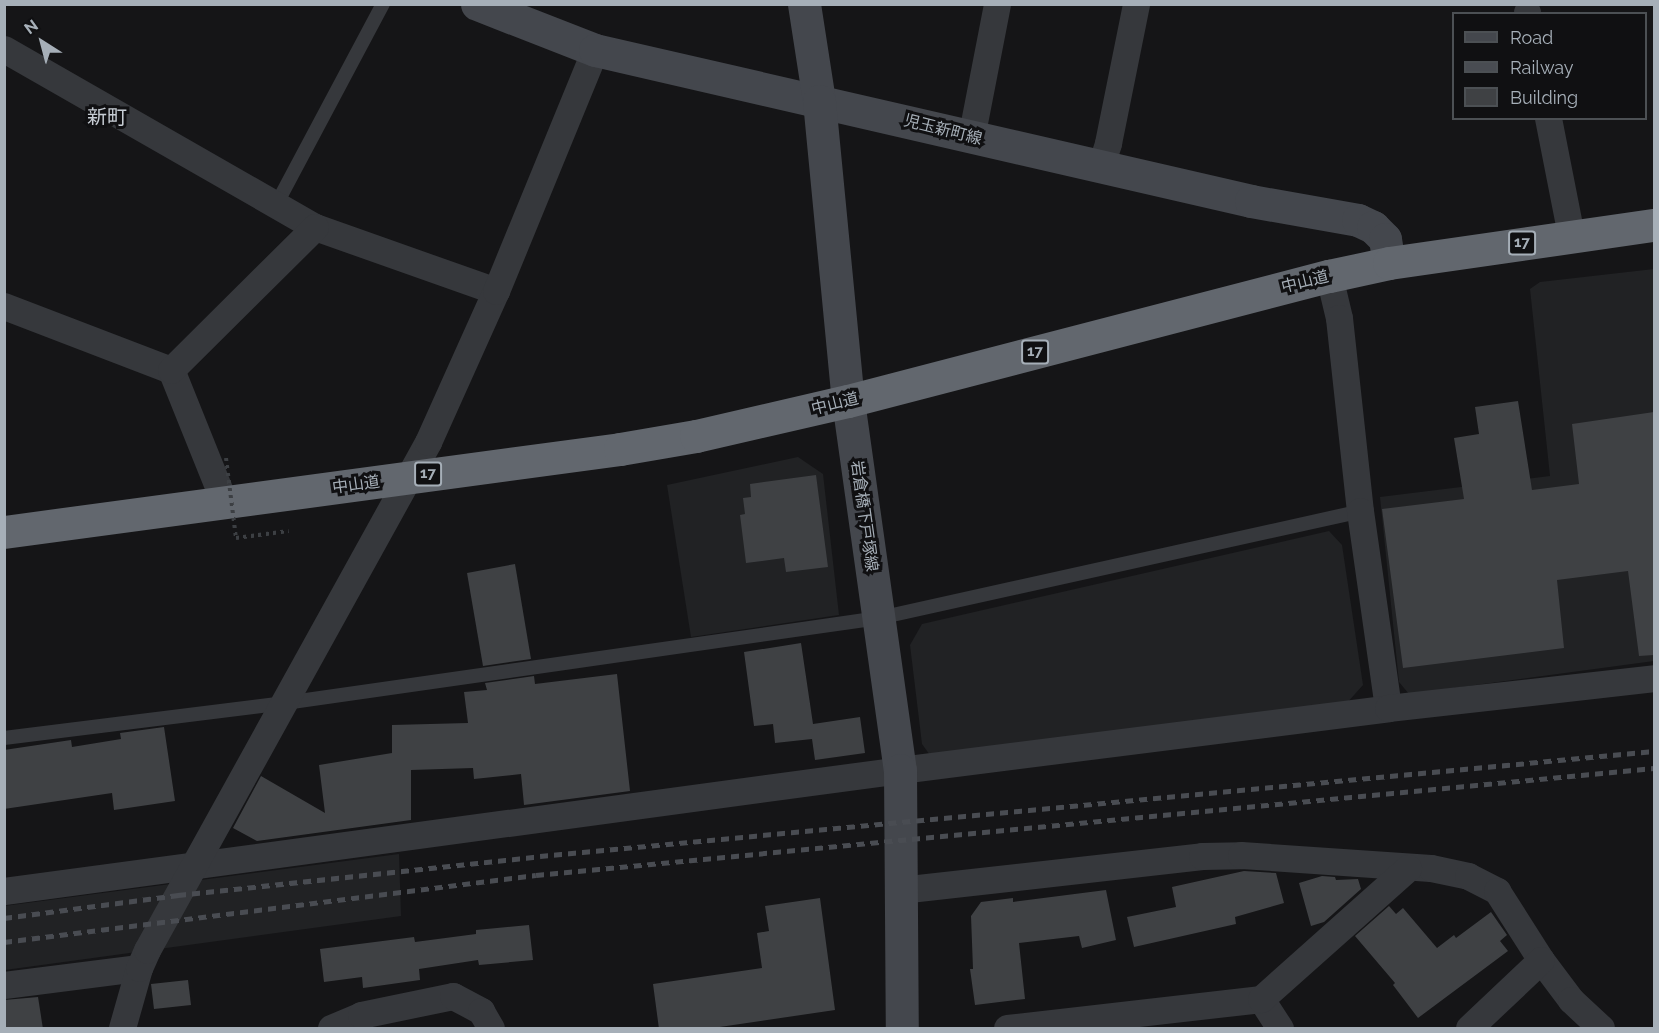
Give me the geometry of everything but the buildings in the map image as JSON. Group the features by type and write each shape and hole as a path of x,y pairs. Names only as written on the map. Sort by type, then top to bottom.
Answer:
{"highway":[{"name":"中山道","path":"4,532 225,504 620,449 696,436 848,401 1389,262 1654,225"}],"street":[{"name":"児玉新町線","path":"477,4 595,50 1251,201 1358,220 1373,227 1385,239 1389,262"},
{"name":"岩倉橋下戸塚線","path":"804,4 819,101 848,401 900,770 902,1029"},
{"path":"971,138 997,4"},
{"path":"1101,165 1136,4"},
{"path":"4,49 315,227 496,291"},
{"path":"122,1029 139,968 428,442 496,291 595,50"},
{"path":"1548,120 1571,235"},
{"path":"171,370 315,227"},
{"path":"1329,276 1339,318 1360,511 1388,708"},
{"path":"4,306 171,370 225,504"},
{"path":"4,891 900,770 1388,708 1654,678"},
{"path":"900,890 1202,856 1241,855 1431,868 1468,876 1497,891 1541,960 1571,1000 1601,1029"},
{"path":"1007,1029 1261,999 1408,868"},
{"path":"1469,1029 1541,960"},
{"path":"4,985 139,968"},
{"path":"331,1029 361,1015 453,996 481,1011 491,1029"},
{"path":"1261,999 1280,1029"}],"lane":[{"path":"276,205 383,4"},
{"path":"4,738 285,704 879,618 1360,511"}],"path":[{"path":"226,458 236,538 289,531"}],"shaded area":[{"path":"1654,269 1654,661 1409,694 1399,682 1380,497 1550,476 1530,289 1540,282"},
{"path":"798,457 823,474 839,615 691,637 667,485"},
{"path":"1329,531 1342,545 1363,685 1346,704 932,758 922,744 910,645 922,624"},
{"path":"399,854 401,916 5,970 4,906"}],"railway":[{"path":"4,918 178,895 540,856 1654,751"},
{"path":"4,942 536,875 1654,768"}],"district":[{"name":"新町","path":"107,117"}]}
